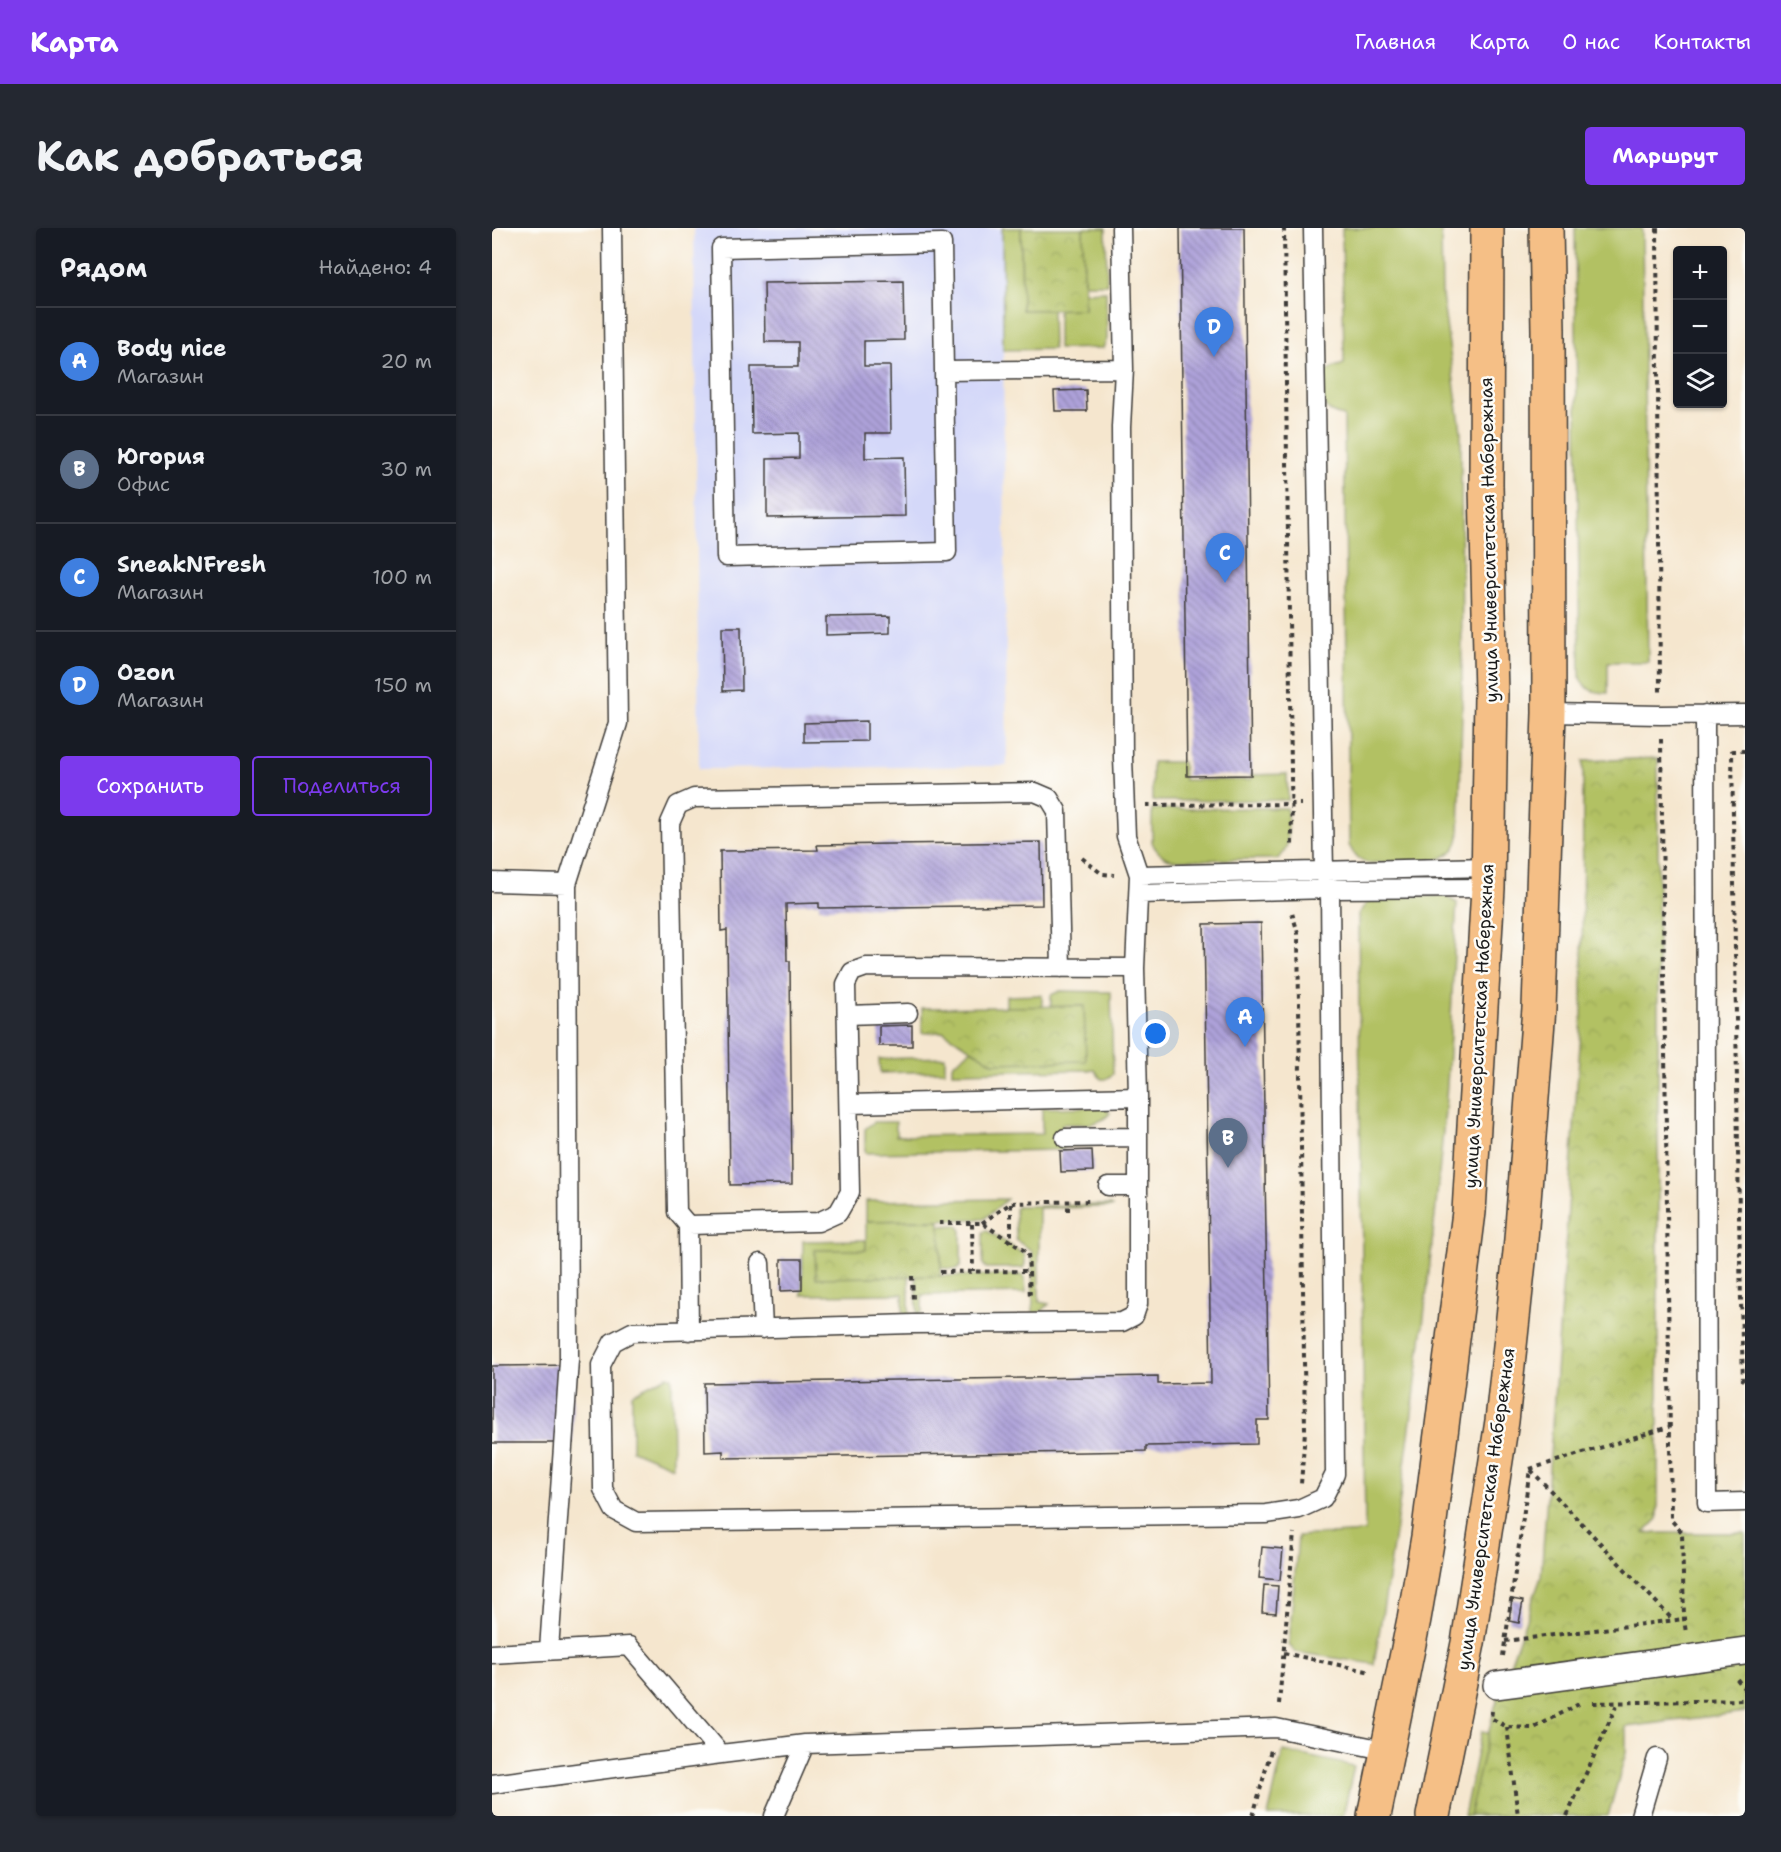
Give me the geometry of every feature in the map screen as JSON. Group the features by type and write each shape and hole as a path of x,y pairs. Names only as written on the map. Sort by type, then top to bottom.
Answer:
{"main road":[{"name":"улица Университетская Набережная","path":"1374,1816 1389,1751 1428,1537 1469,1212 1488,877 1491,694 1486,486 1488,277 1486,228"},
{"name":"улица Университетская Набережная","path":"1433,1816 1476,1592 1502,1421 1520,1252 1539,1008 1549,713 1546,228"}],"street":[{"path":"1497,1685 1745,1651"}],"lane":[{"path":"549,1650 569,1360 567,884 618,723 612,228"},
{"path":"1121,228 1124,369 1121,427 1125,805 1126,836 1139,875 1135,968 1138,1097 1138,1304 1134,1316 1122,1322 913,1324 632,1332 613,1341 601,1365 603,1489 614,1510 636,1522 1266,1514 1299,1509 1323,1498 1335,1474 1327,880 1323,805 1313,228"},
{"path":"942,243 944,371 947,552 726,557 721,248 942,243"},
{"path":"944,371 1124,369"},
{"path":"1549,713 1745,714"},
{"path":"1705,714 1707,1503 1745,1502"},
{"path":"689,1331 688,1225 677,1212 670,823 678,805 694,798 1035,792 1049,798 1057,811 1061,968"},
{"path":"1139,875 1285,881 1488,877"},
{"path":"1139,894 1285,881"},
{"path":"492,882 567,884"},
{"path":"688,1225 818,1222 838,1213 850,1192 846,984 852,972 866,967 1135,968"},
{"path":"847,1015 908,1013"},
{"path":"849,1104 1138,1097"},
{"path":"1065,1138 1138,1137"},
{"path":"1108,1186 1138,1186"},
{"path":"760,1263 763,1329"},
{"path":"492,1654 629,1646 721,1754"},
{"path":"492,1784 805,1744 1276,1728 1389,1751"},
{"path":"774,1816 805,1744"},
{"path":"1640,1816 1658,1758"}],"path":[{"path":"1253,1816 1276,1728 1305,1431 1298,933 1285,881 1292,849 1284,228"},
{"path":"1657,228 1660,715 1671,1520 1682,1532 1683,1619 1690,1659"},
{"path":"1745,751 1732,751 1739,1217 1743,1383 1745,1385"},
{"path":"1125,805 1323,805"},
{"path":"1081,857 1095,869"},
{"path":"939,1222 982,1223 1011,1203 1092,1201"},
{"path":"1068,1202 1068,1211"},
{"path":"1011,1203 1011,1242"},
{"path":"982,1223 1028,1253 1030,1323"},
{"path":"972,1224 973,1271"},
{"path":"940,1272 1029,1271"},
{"path":"1669,1427 1530,1469 1673,1620"},
{"path":"1505,1641 1683,1619"},
{"path":"1590,1703 1745,1700"},
{"path":"1568,1816 1618,1702"},
{"path":"1491,1718 1507,1727 1534,1728 1581,1703"},
{"path":"1507,1727 1518,1816"}],"shaded area":[{"path":"694,228 1002,228 1007,766 699,769"}],"green space":[{"path":"1002,228 1021,228 1022,310 1052,309 1053,349 1003,350"},
{"path":"1021,228 1083,228 1084,309 1022,310"},
{"path":"1083,228 1106,228 1107,284 1084,284"},
{"path":"1342,228 1441,228 1442,295 1461,431 1462,710 1459,837 1451,852 1436,860 1367,863 1356,856 1349,845 1344,416 1328,410 1324,402 1322,385 1326,372 1344,364"},
{"path":"1575,228 1642,228 1648,662 1608,662 1608,693 1586,687 1580,679"},
{"path":"1106,291 1107,339 1103,348 1058,349 1058,309 1084,309 1084,292"},
{"path":"1658,758 1658,1519 1644,1533 1745,1533 1745,1712 1626,1727 1626,1753 1608,1816 1469,1816 1494,1710 1541,1577 1582,1017 1583,761"},
{"path":"1152,762 1183,762 1184,780 1251,780 1251,775 1287,774 1288,800 1152,801"},
{"path":"1287,808 1287,843 1282,855 1277,859 1172,860 1160,853 1152,842 1152,809"},
{"path":"1445,896 1457,903 1444,1121 1415,1393 1374,1664 1295,1652 1289,1645 1298,1536 1365,1532 1358,914 1370,899 1378,897"},
{"path":"1060,991 1111,992 1113,1074 1106,1079 1101,1079 1095,1070 952,1072 952,1065 972,1049 993,1063 1084,1006 1051,1007 1051,995"},
{"path":"1042,995 1042,1007 1006,1007 1006,996"},
{"path":"1084,1006 1086,1061 993,1063 944,1032 922,1033 922,1008"},
{"path":"945,1057 945,1071 880,1073 879,1059"},
{"path":"1099,1107 1110,1113 1101,1121 1089,1124 1062,1124 1063,1150 865,1153 865,1129 874,1122 896,1122 896,1136 1042,1134 1042,1108"},
{"path":"1007,1199 984,1219 866,1221 866,1201"},
{"path":"1110,1205 1112,1207 1039,1208 1039,1302 1049,1304 1042,1311 1033,1314 1032,1251 1016,1240 1015,1209 1018,1206"},
{"path":"940,1220 941,1276 816,1278 815,1250 866,1250 866,1221"},
{"path":"957,1225 961,1229 961,1265 957,1269 941,1268 940,1226"},
{"path":"986,1230 1025,1255 1023,1268 986,1268 983,1264 983,1233"},
{"path":"866,1240 866,1250 816,1277 909,1276 909,1316 903,1313 903,1294 802,1295 803,1241"},
{"path":"1022,1275 1025,1278 1026,1293 922,1295 922,1312 917,1315 916,1276"},
{"path":"667,1376 672,1377 673,1467 632,1450 632,1394"},
{"path":"1481,1732 1501,1735 1510,1816 1464,1816"},
{"path":"1283,1751 1354,1766 1343,1816 1268,1816"}],"building":[{"path":"1180,228 1244,228 1251,775 1187,776"},
{"path":"903,281 904,340 864,341 864,366 890,366 891,433 865,433 865,458 904,457 905,516 767,518 767,459 799,458 799,433 752,434 751,367 798,367 798,342 765,342 764,283"},
{"path":"1086,390 1087,411 1055,411 1054,391"},
{"path":"890,616 890,633 826,635 826,617"},
{"path":"722,627 741,627 742,690 723,691"},
{"path":"867,721 867,741 804,742 804,723"},
{"path":"1041,842 1042,905 819,908 819,903 786,904 787,961 790,961 792,1184 730,1185 727,930 721,931 720,851 818,850 817,845"},
{"path":"1261,923 1269,1420 1257,1420 1257,1444 1146,1446 1146,1451 723,1458 723,1451 705,1452 704,1383 1158,1376 1158,1384 1211,1383 1204,924"},
{"path":"912,1025 912,1046 879,1046 879,1026"},
{"path":"1092,1150 1093,1171 1061,1172 1060,1151"},
{"path":"781,1259 802,1259 802,1290 781,1291"},
{"path":"572,1365 573,1443 492,1443 492,1366"},
{"path":"1262,1547 1283,1549 1280,1580 1259,1578"},
{"path":"1264,1585 1278,1586 1276,1613 1262,1612"},
{"path":"1512,1599 1523,1601 1519,1623 1509,1621"}],"place":[{"name":"Ozon","path":"1214,357"},
{"name":"SneakNFresh","path":"1225,583"},
{"name":"Body nice","path":"1245,1047"},
{"name":"Югория","path":"1228,1168"}]}
